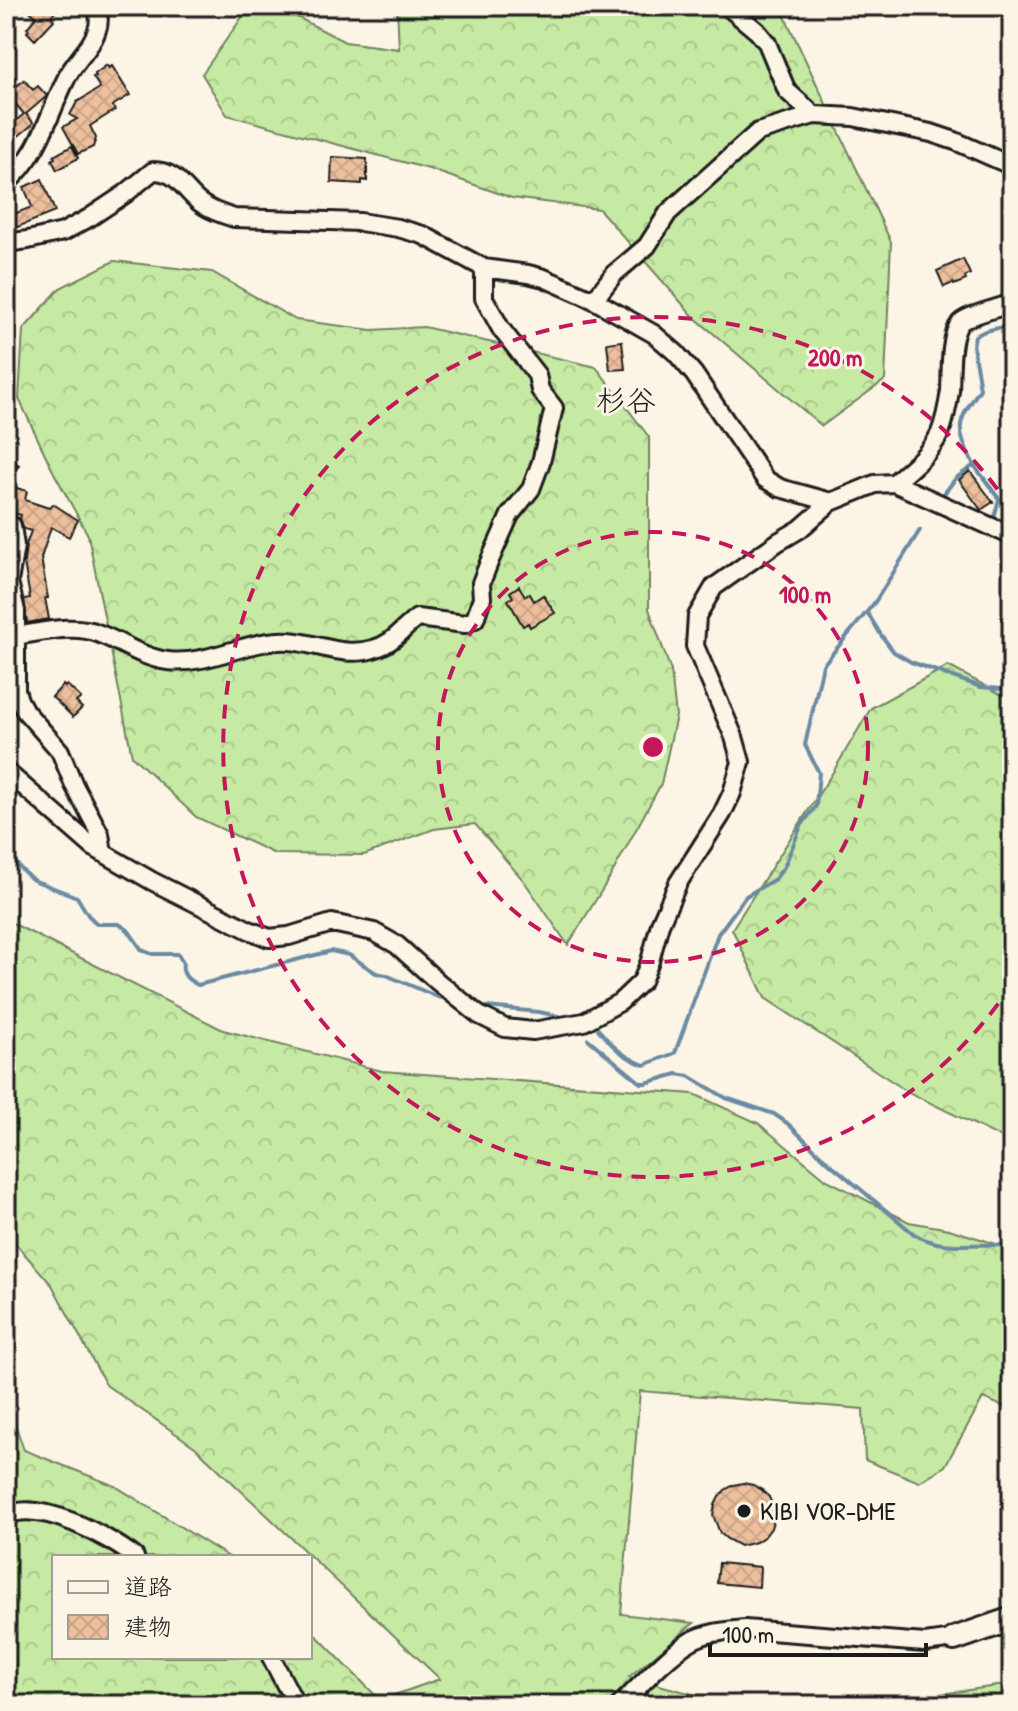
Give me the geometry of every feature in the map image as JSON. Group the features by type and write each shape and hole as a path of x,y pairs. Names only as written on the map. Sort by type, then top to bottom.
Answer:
{"street":[{"path":"6,183 17,174 42,136 68,75 97,32 99,15 96,6"},
{"path":"727,6 767,43 787,91 814,115"},
{"path":"594,300 614,274 647,246 668,213 758,132 814,115 853,117 931,133 1012,166"},
{"path":"6,243 63,232 125,194 153,171 164,171 174,176 200,202 215,212 234,218 360,222 423,235 484,268 544,278 594,300 654,334 694,374 765,479 780,488 831,502"},
{"path":"15,636 78,628 98,633 141,655 170,661 199,660 267,643 288,641 348,653 372,650 394,641 404,627 417,618 465,624 475,619 482,598 481,583 510,515 531,489 554,408 540,390 537,375 501,329 484,298 484,268"},
{"path":"894,483 921,459 939,435 949,393 955,336 960,323 1012,303"},
{"path":"6,771 93,847 215,914 269,938 289,936 332,923 374,932 397,945 479,1015 505,1028 533,1031 584,1022 620,1002 642,981 660,924 678,883 732,793 741,762 734,737 695,646 697,616 714,587 800,529 831,502 875,484 894,483 1012,536"},
{"path":"6,525 12,526 15,546 9,582 16,611 16,690 25,711 60,751 100,834 103,853"},
{"path":"6,1516 34,1512 61,1517 117,1543 132,1555"},
{"path":"620,1705 691,1641 718,1631 745,1629 925,1643 954,1639 1012,1619"},
{"path":"272,1659 296,1705"}],"green space":[{"path":"250,6 276,6 345,42 399,49 397,6 780,6 891,242 885,380 822,426 694,317 599,209 512,198 429,169 227,115 202,74"},
{"path":"114,261 212,272 296,320 372,330 424,327 596,367 649,437 649,609 671,671 676,716 661,784 568,945 524,881 475,824 434,829 364,855 275,854 196,817 132,756 88,535 19,399 23,330 60,288"},
{"path":"948,666 1012,700 1012,1143 908,1092 765,998 732,929 871,708"},
{"path":"6,920 223,1030 382,1071 694,1094 758,1123 827,1180 909,1222 949,1229 1012,1249 1012,1410 983,1398 945,1466 919,1482 865,1460 863,1409 640,1391 621,1614 694,1623 629,1677 734,1705 6,1705 6,1398 24,1450 115,1486 226,1555 52,1555 52,1659 312,1659 312,1631 380,1700 440,1679 195,1447 106,1385 52,1285 6,1233"},
{"path":"1012,1684 1012,1705 863,1705"}],"building":[{"path":"25,6 61,6 51,16 54,20 35,40 27,28 36,17"},
{"path":"107,65 109,68 112,66 130,95 112,106 115,110 90,126 96,138 93,147 78,154 63,127 77,119 70,115 77,102 100,88 93,77"},
{"path":"24,80 33,90 38,86 47,96 26,114 32,125 6,146 6,129 24,114 7,94"},
{"path":"72,146 78,158 57,170 52,160 54,156"},
{"path":"332,157 367,159 367,181 362,180 362,184 331,182"},
{"path":"42,179 55,212 15,228 11,215 32,207 24,187"},
{"path":"963,259 970,274 965,277 966,280 944,287 937,271"},
{"path":"622,341 625,369 610,370 607,343"},
{"path":"6,456 19,465 6,484"},
{"path":"970,471 993,502 981,510 959,480"},
{"path":"6,485 27,491 25,500 49,508 53,504 78,520 69,537 51,527 41,558 49,619 27,623 24,599 30,598 24,562 31,531 24,529 21,515 6,511"},
{"path":"519,586 525,596 530,594 534,601 543,595 555,613 530,627 528,623 523,626 508,600 513,597 510,592"},
{"path":"63,685 81,698 76,702 82,708 73,717 52,697"},
{"name":"KIBI VOR-DME","path":"743,1483 753,1485 769,1497 774,1518 765,1536 740,1546 720,1533 713,1515 715,1505 725,1490"},
{"path":"719,1563 760,1567 759,1587 717,1583"}],"waterway":[{"path":"943,495 956,478 974,465 961,426 966,410 980,389 973,346 975,336 1012,325"},
{"path":"974,465 999,499 994,518 1012,524"},
{"path":"598,1029 618,1050 644,1065 675,1053 718,934 746,896 775,879 784,867 801,826 816,806 819,773 805,745 823,665 875,602 920,530"},
{"path":"867,612 894,652 911,662 981,687 1012,690"},
{"path":"6,851 33,880 77,897 97,924 119,924 128,930 142,950 152,954 178,954 184,974 198,985 331,951 349,955 376,973 440,998"},
{"path":"486,1007 558,1016"},
{"path":"588,1039 641,1083 677,1074 689,1076 726,1098 774,1114 914,1234 925,1240 949,1245 1012,1247"}],"place":[{"name":"KIBI VOR-DME","path":"744,1511"}],"district":[{"name":"杉谷","path":"626,401"}]}
